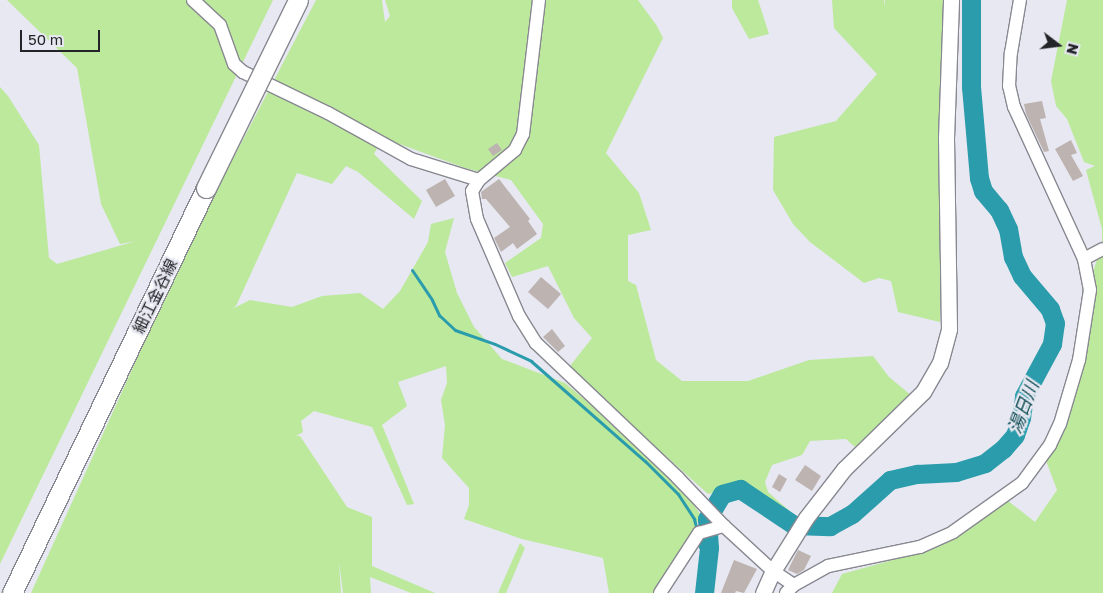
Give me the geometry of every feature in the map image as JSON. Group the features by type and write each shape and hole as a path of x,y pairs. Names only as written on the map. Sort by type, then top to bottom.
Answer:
{"main road":[{"name":"細江金谷線","path":"12,593 298,0"}],"street":[{"path":"193,0 220,25 234,64 243,72 328,113 411,158 479,180"},
{"path":"539,0 523,134 515,150 479,180 472,191 477,219 519,316 536,343 677,477 724,526 790,589 828,566 920,547 954,532 1022,482 1050,445 1060,424 1079,360 1090,290 1084,259 1014,108 1009,86 1011,53 1020,0"},
{"path":"763,593 773,571 806,518 844,469 923,392 940,363 948,329 946,138 951,0"},
{"path":"1084,259 1103,249"},
{"path":"660,593 699,533 724,526"}],"green space":[{"path":"7,0 273,0 0,564 0,87 8,96 39,145 49,258 57,264 136,241 120,244 101,204 77,68"},
{"path":"316,0 382,0 385,22 390,16 385,0 638,0 657,26 663,38 606,153 639,193 651,230 628,235 628,281 636,285 656,360 682,381 748,381 809,360 873,356 889,377 912,396 855,447 846,439 810,441 802,455 772,465 765,482 768,492 793,514 783,513 738,486 708,494 599,396 570,366 592,338 574,318 548,266 512,277 505,263 541,238 543,224 511,180 465,168 383,138 374,154 422,201 414,219 358,172 346,166 332,184 297,173 236,306 232,309 250,300 292,307 322,296 360,293 383,309 400,291 428,242 431,224 454,218 445,252 457,293 474,327 502,359 565,383 671,471 700,514 689,548 660,593 609,593 603,558 522,539 464,519 469,505 469,488 442,458 445,425 441,400 447,383 446,366 398,382 407,406 382,425 414,504 407,505 372,427 314,411 301,421 303,432 296,436 300,436 347,507 372,517 372,566 435,593 411,593 370,577 371,593 343,593 339,561 341,593 31,593 192,237"},
{"path":"732,0 758,0 769,34 749,39 732,8"},
{"path":"832,0 884,0 884,7 885,0 947,0 940,322 898,312 891,281 879,278 864,283 810,242 793,224 773,190 774,137 836,121 877,74 834,28"},
{"path":"1067,0 1103,0 1103,593 832,593 842,574 900,558 963,531 1007,500 1035,522 1057,490 1045,458 1079,371 1090,282 1102,243 1102,229 1086,170 1095,166 1084,162 1067,119 1056,106 1051,81"},
{"path":"520,543 525,548 506,593 498,593"}],"building":[{"path":"1042,101 1046,118 1040,119 1049,151 1044,152 1026,114 1024,104"},
{"path":"1071,140 1077,153 1071,155 1083,176 1073,181 1055,149"},
{"path":"497,143 502,150 493,156 488,149"},
{"path":"445,179 455,196 436,207 426,190"},
{"path":"499,179 530,219 528,221 537,234 517,249 513,243 501,252 494,238 510,227 486,199 482,199 481,192"},
{"path":"541,277 561,294 548,309 528,292"},
{"path":"552,329 565,346 558,352 543,337"},
{"path":"805,465 821,476 812,491 795,480"},
{"path":"779,474 787,479 780,492 772,487"},
{"path":"798,550 811,556 804,570 797,574 788,570"},
{"path":"734,560 757,569 744,593 736,591 735,593 721,593"}],"waterway":[{"name":"湯日川","path":"704,593 709,548 707,519 722,494 740,489 794,525 830,526 852,514 890,480 917,474 956,472 985,463 1003,449 1015,435 1021,418 1024,396 1052,344 1055,323 1050,309 1022,276 1013,257 1008,229 999,210 983,191 979,178 971,87 971,0"},
{"path":"412,270 432,300 439,315 455,330 495,344 531,361 645,461 678,494 694,519 697,530"},
{"path":"699,541 700,547 709,548"}]}
